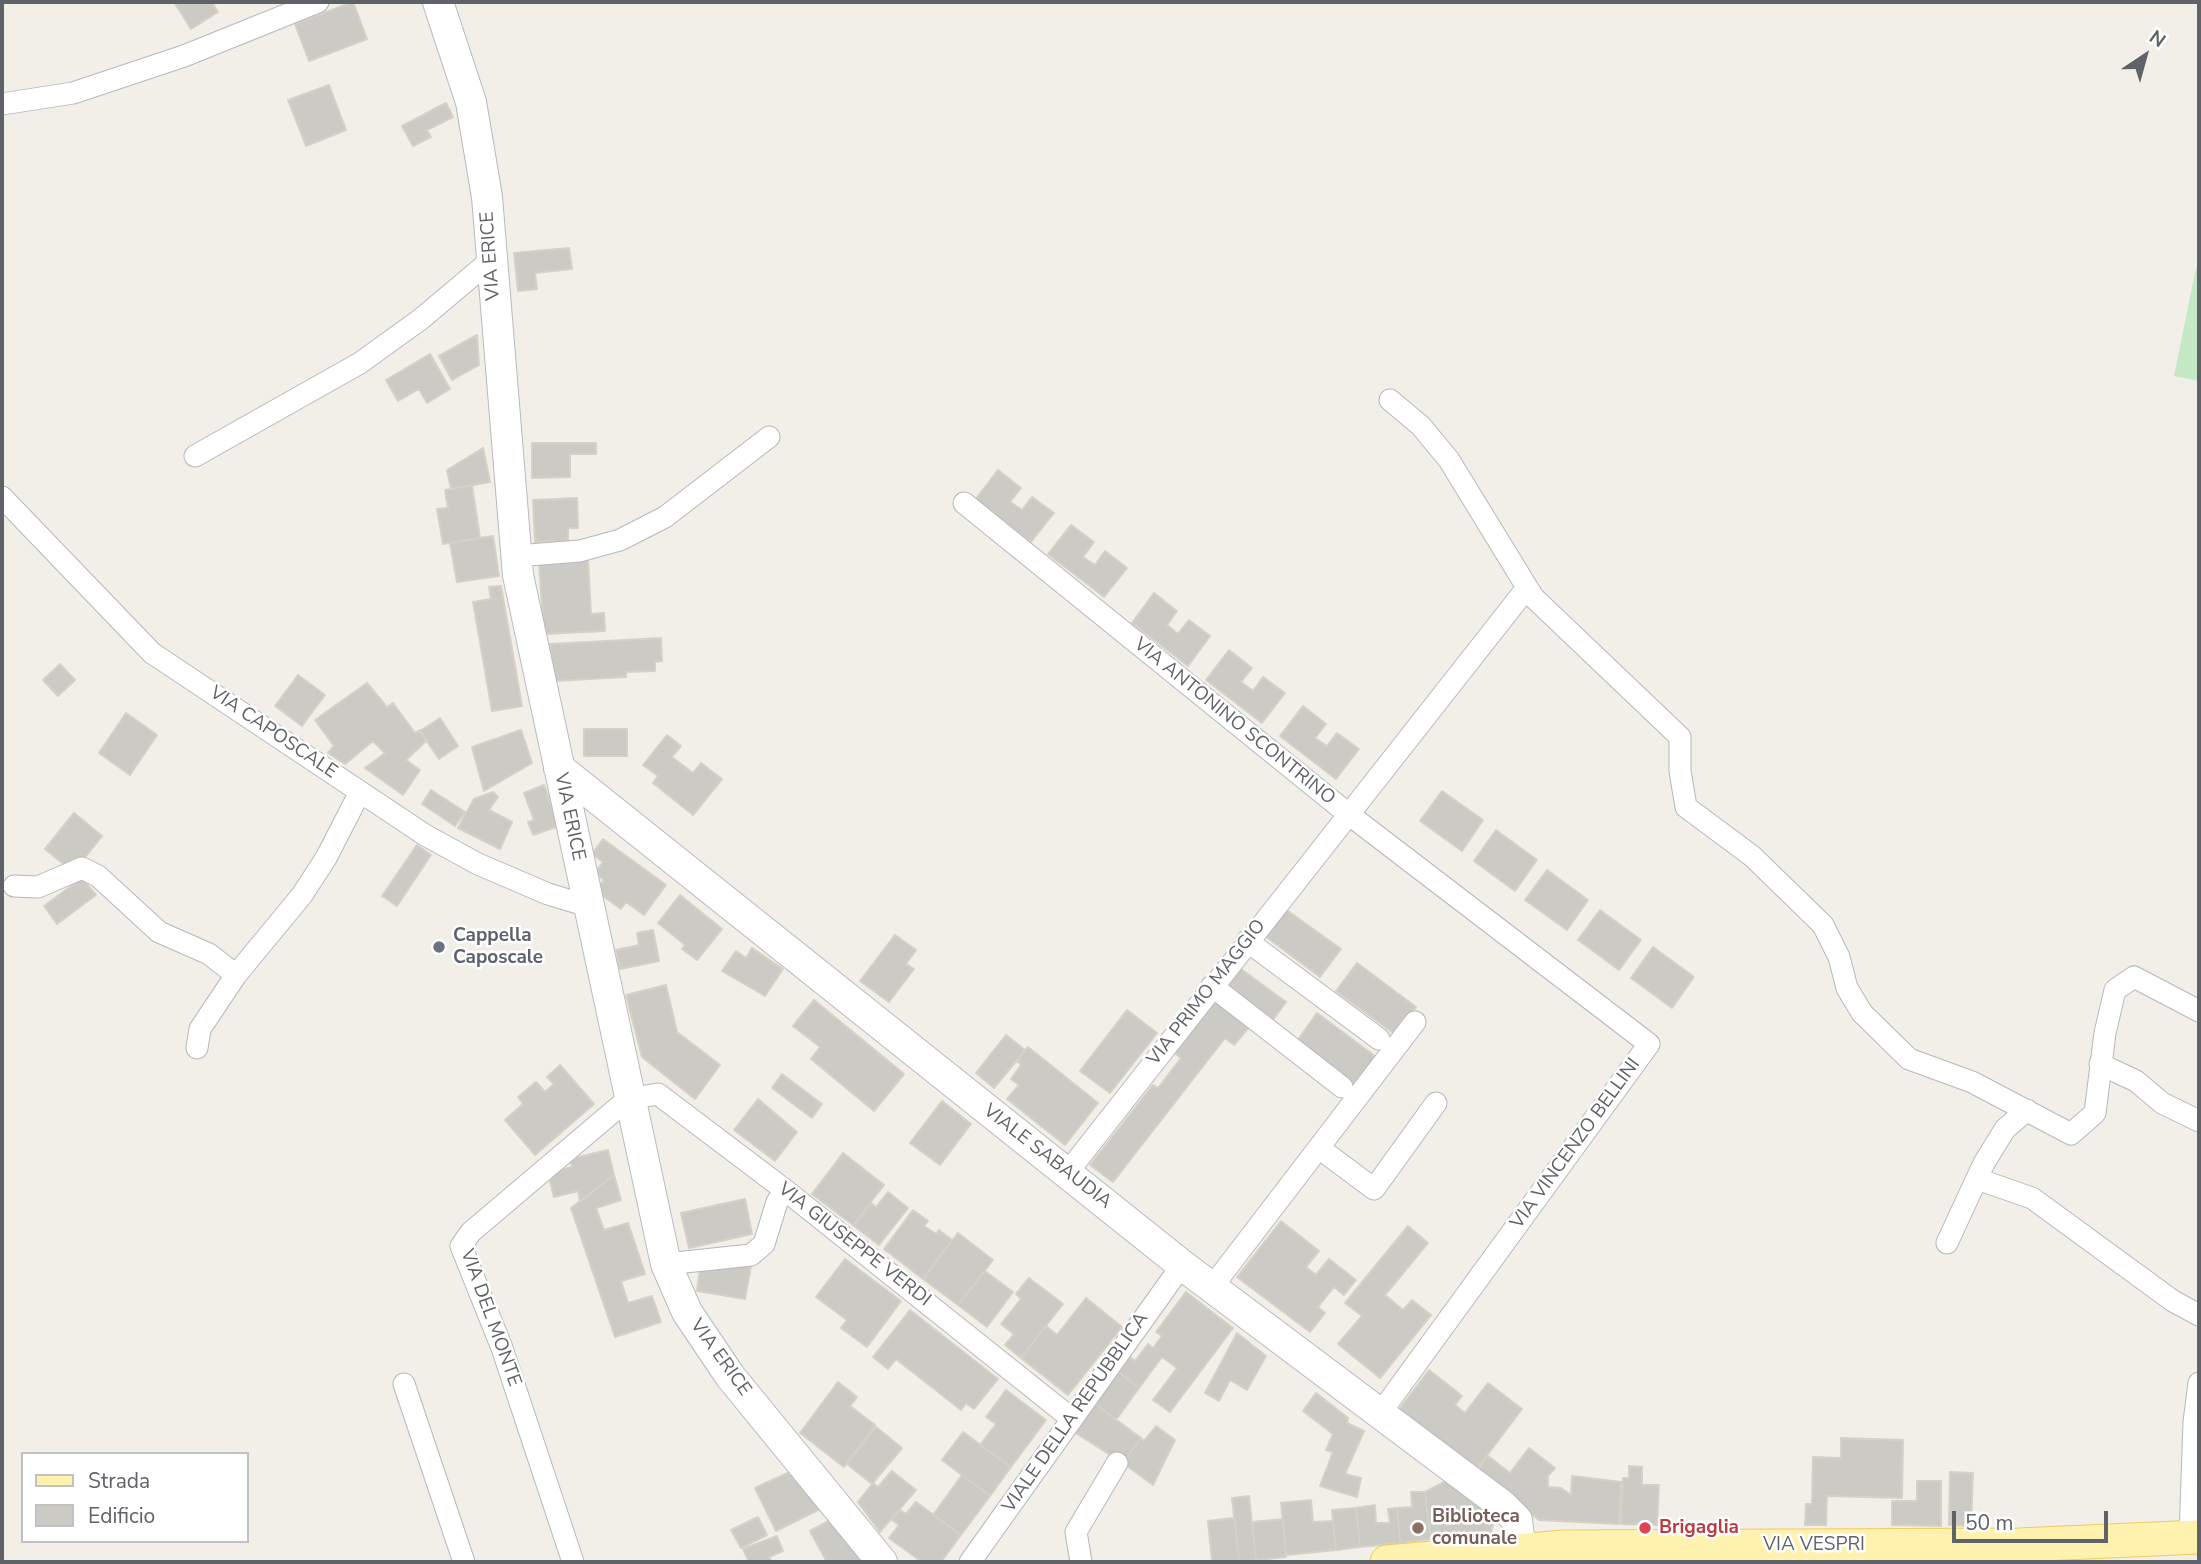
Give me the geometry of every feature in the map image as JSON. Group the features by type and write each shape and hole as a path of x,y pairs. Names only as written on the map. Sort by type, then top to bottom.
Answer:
{"main road":[{"name":"VIA VESPRI","path":"1387,1562 1522,1556 1600,1546 1892,1554 2195,1537"}],"street":[{"path":"2,104 73,93 184,57 318,2"},
{"name":"VIA ERICE","path":"438,2 471,102 487,197 516,556 535,667 666,1264 687,1312 730,1376 882,1562"},
{"path":"194,456 360,363 421,318 491,260"},
{"path":"1390,400 1420,426 1449,460 1526,589 1549,615 1679,737 1680,771 1686,807 1752,856 1822,925 1839,957 1847,988 1861,1013 1909,1059 1972,1082 2071,1133 2095,1113 2100,1064 2115,990 2134,977 2199,1011"},
{"path":"516,556 580,551 620,540 665,517 769,437"},
{"name":"VIA CAPOSCALE","path":"2,497 152,653 425,835 478,864 548,894 588,906"},
{"name":"VIA ANTONINO SCONTRINO","path":"964,503 1347,813 1526,589"},
{"name":"VIALE SABAUDIA","path":"559,768 1182,1265 1502,1505 1517,1520 1522,1556"},
{"path":"197,1048 200,1029 220,1004 236,975 302,895 326,858 360,792"},
{"name":"VIA PRIMO MAGGIO","path":"1067,1173 1347,813"},
{"name":"VIA VINCENZO BELLINI","path":"1347,813 1649,1044 1379,1415"},
{"path":"15,886 38,887 82,869 98,876 159,932 209,954 236,975"},
{"path":"1247,941 1378,1040"},
{"path":"1212,986 1342,1087"},
{"path":"1212,1287 1415,1022"},
{"path":"2100,1064 2136,1081 2162,1103 2199,1121"},
{"name":"VIA GIUSEPPE VERDI","path":"628,1099 658,1094 785,1190 1072,1419"},
{"name":"VIA DEL MONTE","path":"573,1562 502,1348 461,1246 471,1232 628,1099"},
{"path":"1319,1147 1374,1189 1436,1103"},
{"path":"1947,1243 2005,1129 2027,1110"},
{"path":"1978,1179 2032,1198 2173,1301 2199,1315"},
{"path":"666,1264 751,1255 764,1244 777,1202 785,1190"},
{"name":"VIALE DELLA REPUBBLICA","path":"970,1562 1182,1265"},
{"path":"2195,1537 2194,1422 2199,1383"},
{"path":"404,1384 464,1562"},
{"path":"1081,1562 1076,1532 1117,1463"}],"green space":[{"path":"2196,268 2199,269 2199,381 2174,376"}],"building":[{"path":"174,2 212,2 218,12 191,29"},
{"path":"353,2 367,39 309,61 295,24"},
{"path":"329,85 346,130 306,146 288,100"},
{"path":"446,103 453,117 427,130 431,137 413,146 402,126"},
{"path":"569,248 572,269 535,273 537,289 518,291 514,253"},
{"path":"477,335 479,365 452,380 439,356"},
{"path":"430,354 450,389 427,403 419,389 398,401 386,380"},
{"path":"532,443 596,443 596,454 570,454 570,477 532,478"},
{"path":"483,448 490,482 451,489 447,470"},
{"path":"998,470 1021,488 1010,502 1022,510 1032,497 1054,513 1031,542 975,500"},
{"path":"472,485 480,538 443,544 437,509 448,508 445,490"},
{"path":"577,498 578,528 568,528 568,541 535,542 533,500"},
{"path":"1071,525 1094,542 1083,557 1095,565 1105,551 1127,568 1104,597 1048,554"},
{"path":"493,536 499,576 457,582 450,543"},
{"path":"588,560 591,614 604,613 605,631 544,634 539,563"},
{"path":"501,586 522,706 492,711 473,602 491,599 489,587"},
{"path":"1154,593 1177,611 1167,625 1178,634 1189,620 1210,636 1188,666 1132,623"},
{"path":"661,638 662,661 655,662 655,671 626,672 626,677 553,681 550,644"},
{"path":"1229,650 1252,668 1241,682 1253,691 1263,677 1285,693 1262,723 1206,680"},
{"path":"60,664 75,680 58,696 43,680"},
{"path":"298,675 325,695 302,726 275,706"},
{"path":"367,683 387,707 393,703 415,733 420,730 426,741 406,760 420,770 403,795 365,768 385,753 373,741 345,764 328,753 334,746 315,720"},
{"path":"1303,706 1326,724 1315,738 1327,746 1337,733 1359,749 1336,779 1280,736"},
{"path":"126,713 157,735 130,775 99,753"},
{"path":"440,718 458,746 439,759 420,731"},
{"path":"584,729 627,729 627,756 584,756"},
{"path":"521,730 532,763 484,791 472,747"},
{"path":"667,735 681,746 672,757 693,773 701,763 722,779 693,815 653,783 658,776 643,765"},
{"path":"544,785 559,826 533,835 528,822 534,820 524,793"},
{"path":"431,790 465,812 455,826 422,804"},
{"path":"1442,791 1483,820 1462,851 1420,821"},
{"path":"493,792 498,797 489,810 512,822 500,849 458,828 474,799"},
{"path":"74,813 102,836 73,872 45,849"},
{"path":"1496,830 1537,860 1515,891 1474,861"},
{"path":"603,839 666,885 644,915 626,902 621,909 596,891 604,880 595,873 603,862 592,854"},
{"path":"417,845 431,855 397,906 382,896"},
{"path":"1547,870 1588,900 1567,930 1525,900"},
{"path":"82,878 96,895 57,924 44,906"},
{"path":"680,895 722,929 697,960 682,949 685,945 658,923"},
{"path":"1281,906 1341,949 1320,977 1261,933"},
{"path":"1600,910 1641,940 1619,970 1578,940"},
{"path":"653,930 659,961 620,969 616,950 639,945 637,933"},
{"path":"895,935 916,950 906,964 914,969 889,1002 860,981"},
{"path":"1653,947 1694,977 1672,1008 1631,978"},
{"path":"752,948 783,969 765,996 722,971 736,951 746,958"},
{"path":"1357,963 1416,1007 1396,1035 1336,991"},
{"path":"1241,969 1286,1002 1273,1020 1227,987"},
{"path":"666,985 677,1032 720,1065 695,1099 642,1057 626,995"},
{"path":"1215,999 1250,1026 1234,1045 1225,1038 1113,1182 1090,1165 1153,1085 1158,1088 1181,1058 1174,1052"},
{"path":"814,1000 904,1074 874,1111 811,1059 820,1047 793,1026"},
{"path":"1127,1010 1157,1033 1110,1093 1080,1071"},
{"path":"1317,1013 1376,1057 1356,1085 1297,1041"},
{"path":"1006,1035 1025,1050 994,1088 976,1073"},
{"path":"1028,1047 1098,1103 1065,1145 1007,1099 1019,1085 1011,1079 1021,1065 1017,1061"},
{"path":"560,1065 594,1104 535,1155 505,1120 523,1104 518,1097 536,1082 545,1092 554,1084 547,1077"},
{"path":"782,1074 822,1104 812,1118 772,1088"},
{"path":"758,1099 797,1132 775,1161 734,1130"},
{"path":"942,1101 971,1124 940,1165 910,1143"},
{"path":"608,1150 614,1175 580,1202 578,1191 554,1197 548,1173 572,1167 570,1159"},
{"path":"843,1153 884,1185 853,1225 812,1194"},
{"path":"614,1175 621,1200 596,1208 604,1230 628,1223 645,1274 621,1281 628,1303 652,1296 661,1322 615,1337 571,1208"},
{"path":"888,1192 908,1208 879,1245 854,1226 871,1203 876,1207"},
{"path":"745,1199 752,1234 689,1248 681,1213"},
{"path":"913,1210 928,1221 924,1226 936,1234 939,1230 952,1240 923,1279 884,1249"},
{"path":"1281,1221 1319,1251 1306,1267 1316,1275 1329,1259 1356,1280 1344,1295 1334,1287 1318,1307 1325,1313 1310,1332 1237,1277"},
{"path":"1408,1226 1428,1243 1385,1295 1403,1310 1412,1300 1431,1315 1380,1378 1338,1344 1362,1316 1345,1303"},
{"path":"958,1233 993,1260 958,1305 923,1279"},
{"path":"845,1259 901,1301 867,1347 841,1328 847,1320 816,1297"},
{"path":"732,1262 751,1266 745,1299 697,1291 700,1269 715,1271 716,1265"},
{"path":"985,1271 1013,1292 987,1327 958,1305"},
{"path":"1029,1278 1063,1304 1021,1358 1005,1345 1014,1334 1001,1324 1021,1299 1016,1294"},
{"path":"1186,1292 1233,1328 1170,1412 1153,1400 1177,1368 1162,1357 1139,1388 1119,1372 1130,1357 1135,1361 1148,1344 1153,1348 1162,1336 1156,1332"},
{"path":"1086,1298 1122,1327 1068,1395 1021,1358 1046,1326 1057,1335"},
{"path":"910,1310 998,1379 974,1409 966,1403 961,1410 896,1359 888,1369 873,1357"},
{"path":"1237,1333 1266,1356 1247,1390 1230,1380 1219,1401 1205,1393"},
{"path":"1429,1370 1462,1396 1455,1405 1465,1413 1488,1383 1522,1409 1476,1470 1398,1411"},
{"path":"1119,1372 1139,1388 1116,1420 1095,1404"},
{"path":"838,1382 857,1397 850,1406 875,1425 844,1467 800,1433"},
{"path":"1006,1390 1046,1420 1011,1467 980,1445 996,1424 986,1417"},
{"path":"1316,1393 1348,1418 1347,1423 1364,1431 1345,1474 1361,1478 1357,1497 1320,1486 1333,1452 1326,1450 1333,1434 1303,1411"},
{"path":"1095,1404 1141,1438 1123,1463 1074,1432"},
{"path":"1156,1426 1175,1440 1153,1485 1123,1463 1141,1438 1144,1441"},
{"path":"876,1427 902,1448 872,1484 847,1464"},
{"path":"963,1432 1011,1467 990,1496 942,1460"},
{"path":"1841,1438 1903,1440 1902,1498 1827,1496 1826,1525 1805,1525 1806,1504 1812,1504 1813,1457 1841,1458"},
{"path":"1529,1448 1555,1468 1548,1476 1548,1487 1561,1488 1571,1495 1572,1476 1621,1482 1619,1524 1539,1520 1477,1471 1488,1456 1510,1473"},
{"path":"1629,1466 1642,1467 1642,1485 1659,1485 1657,1525 1621,1524 1623,1478 1629,1478"},
{"path":"792,1471 806,1492 811,1489 820,1509 776,1531 755,1488"},
{"path":"892,1471 916,1490 880,1532 858,1502 873,1483 878,1487"},
{"path":"1950,1472 1973,1473 1971,1526 1949,1525"},
{"path":"962,1475 990,1496 961,1535 933,1515"},
{"path":"1448,1480 1495,1517 1491,1532 1431,1539 1425,1492"},
{"path":"1917,1481 1941,1481 1941,1526 1892,1525 1892,1501 1917,1501"},
{"path":"1411,1492 1425,1492 1431,1539 1400,1543 1397,1508 1412,1507"},
{"path":"1249,1496 1256,1560 1239,1561 1232,1498"},
{"path":"1311,1500 1313,1522 1333,1521 1336,1550 1286,1555 1281,1503"},
{"path":"916,1502 961,1535 941,1562 922,1562 889,1538 899,1525 892,1520 900,1510 906,1514"},
{"path":"1375,1505 1376,1523 1390,1523 1388,1509 1397,1508 1400,1543 1360,1547 1356,1508"},
{"path":"1356,1508 1360,1547 1336,1550 1332,1510"},
{"path":"758,1517 767,1535 741,1548 731,1530"},
{"path":"1234,1518 1239,1561 1212,1562 1208,1521"},
{"path":"832,1519 842,1527 862,1562 827,1562 810,1531"},
{"path":"1283,1519 1286,1557 1256,1560 1252,1522"},
{"path":"777,1536 783,1551 769,1557 772,1562 749,1562 743,1549"}],"place":[{"name":"Cappella Caposcale","path":"439,947"},
{"name":"Biblioteca comunale","path":"1418,1528"},
{"name":"Brigaglia","path":"1645,1528"}]}
